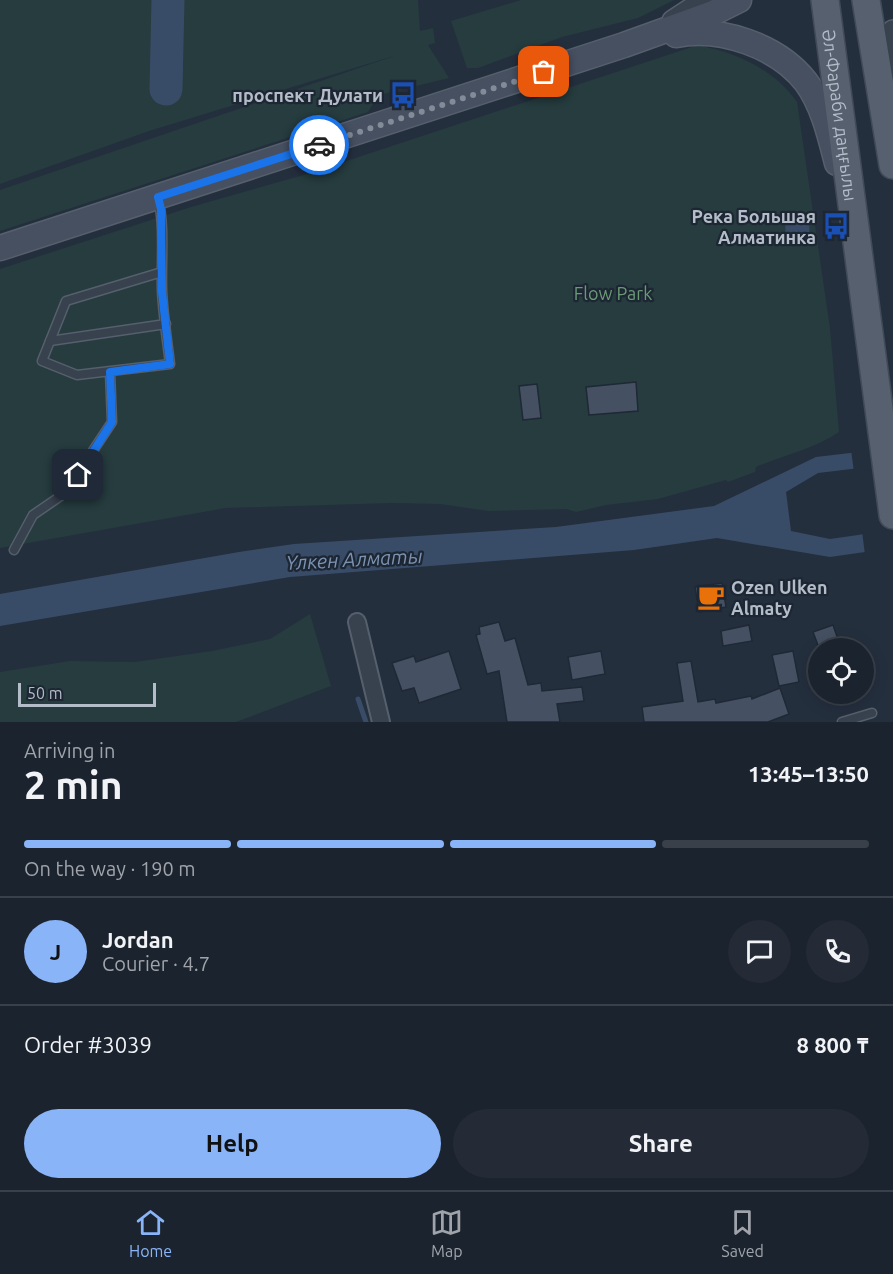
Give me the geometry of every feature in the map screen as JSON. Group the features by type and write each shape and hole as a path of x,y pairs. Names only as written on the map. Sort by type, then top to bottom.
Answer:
{"main road":[{"path":"0,248 624,45 713,13 740,0"},
{"name":"Әл-Фараби даңғылы","path":"825,0 853,227 893,515"},
{"path":"866,0 893,165"},
{"path":"624,45 685,33 707,32 734,36 760,47 786,64 805,80 817,99 830,134 853,227"}],"street":[{"path":"650,35 705,0"},
{"path":"893,31 891,55 893,88"},
{"path":"357,622 381,722"}],"lane":[{"path":"158,197 170,364 77,375 42,361 66,301 162,272"},
{"path":"50,341 166,324"},
{"path":"14,550 33,515 65,493 112,422 110,372"},
{"path":"842,722 872,713"}],"green space":[{"path":"0,0 418,0 420,31 433,28 435,43 428,45 449,78 379,95 368,112 0,231 0,190 397,55 149,131 0,184"},
{"path":"521,0 674,0 638,18 562,37 478,68 467,68 451,21"},
{"name":"Flow Park","path":"698,45 754,64 777,80 797,102 830,328 839,432 809,447 756,467 755,472 728,482 726,480 658,499 606,505 576,512 566,509 488,511 440,504 392,503 226,508 0,548 0,269 191,207 307,174"},
{"path":"310,614 331,686 236,722 0,722 0,672 70,661 135,662 212,651 270,639"}],"water":[{"path":"785,219 809,223 810,239 786,241"},
{"name":"Үлкен Алматы","path":"893,448 893,464 818,473 786,492 791,531 830,539 893,530 893,548 830,557 717,538 634,550 290,577 0,626 0,594 294,544 556,527 714,506 816,457"}],"pier":[{"path":"893,445 893,467 854,472 851,450"},
{"path":"893,527 893,551 865,555 862,531"}],"building":[{"path":"636,382 638,411 589,415 586,387"},
{"path":"537,384 541,418 523,420 519,386"},
{"name":"Ozen Ulken Almaty","path":"722,583 726,607 699,612 695,587"},
{"path":"499,622 505,641 515,638 528,685 541,683 542,691 582,687 584,701 557,704 560,722 507,722 499,671 487,674 476,635 480,634 479,627"},
{"path":"749,625 752,641 723,646 721,631"},
{"path":"833,625 838,638 815,638 813,632"},
{"path":"449,651 461,689 419,703 414,688 402,691 392,663 414,656 416,662"},
{"path":"601,651 605,674 572,680 568,657"},
{"path":"793,651 799,682 779,686 772,655"},
{"path":"691,661 698,702 715,699 716,703 751,696 752,699 780,688 789,714 768,722 644,722 642,707 683,701 677,663"}],"waterway":[{"path":"166,89 168,0"},
{"path":"358,699 366,722"}],"way so far":[{"path":"319,145 544,72"}],"place":[{"name":"проспект Дулати","path":"403,95"},
{"name":"Река Большая Алматинка","path":"836,226"},
{"name":"Ozen Ulken Almaty","path":"711,597"}],"route":[{"path":"78,475 112,422 110,372 170,364 162,292 161,209 158,197 319,145"}]}
